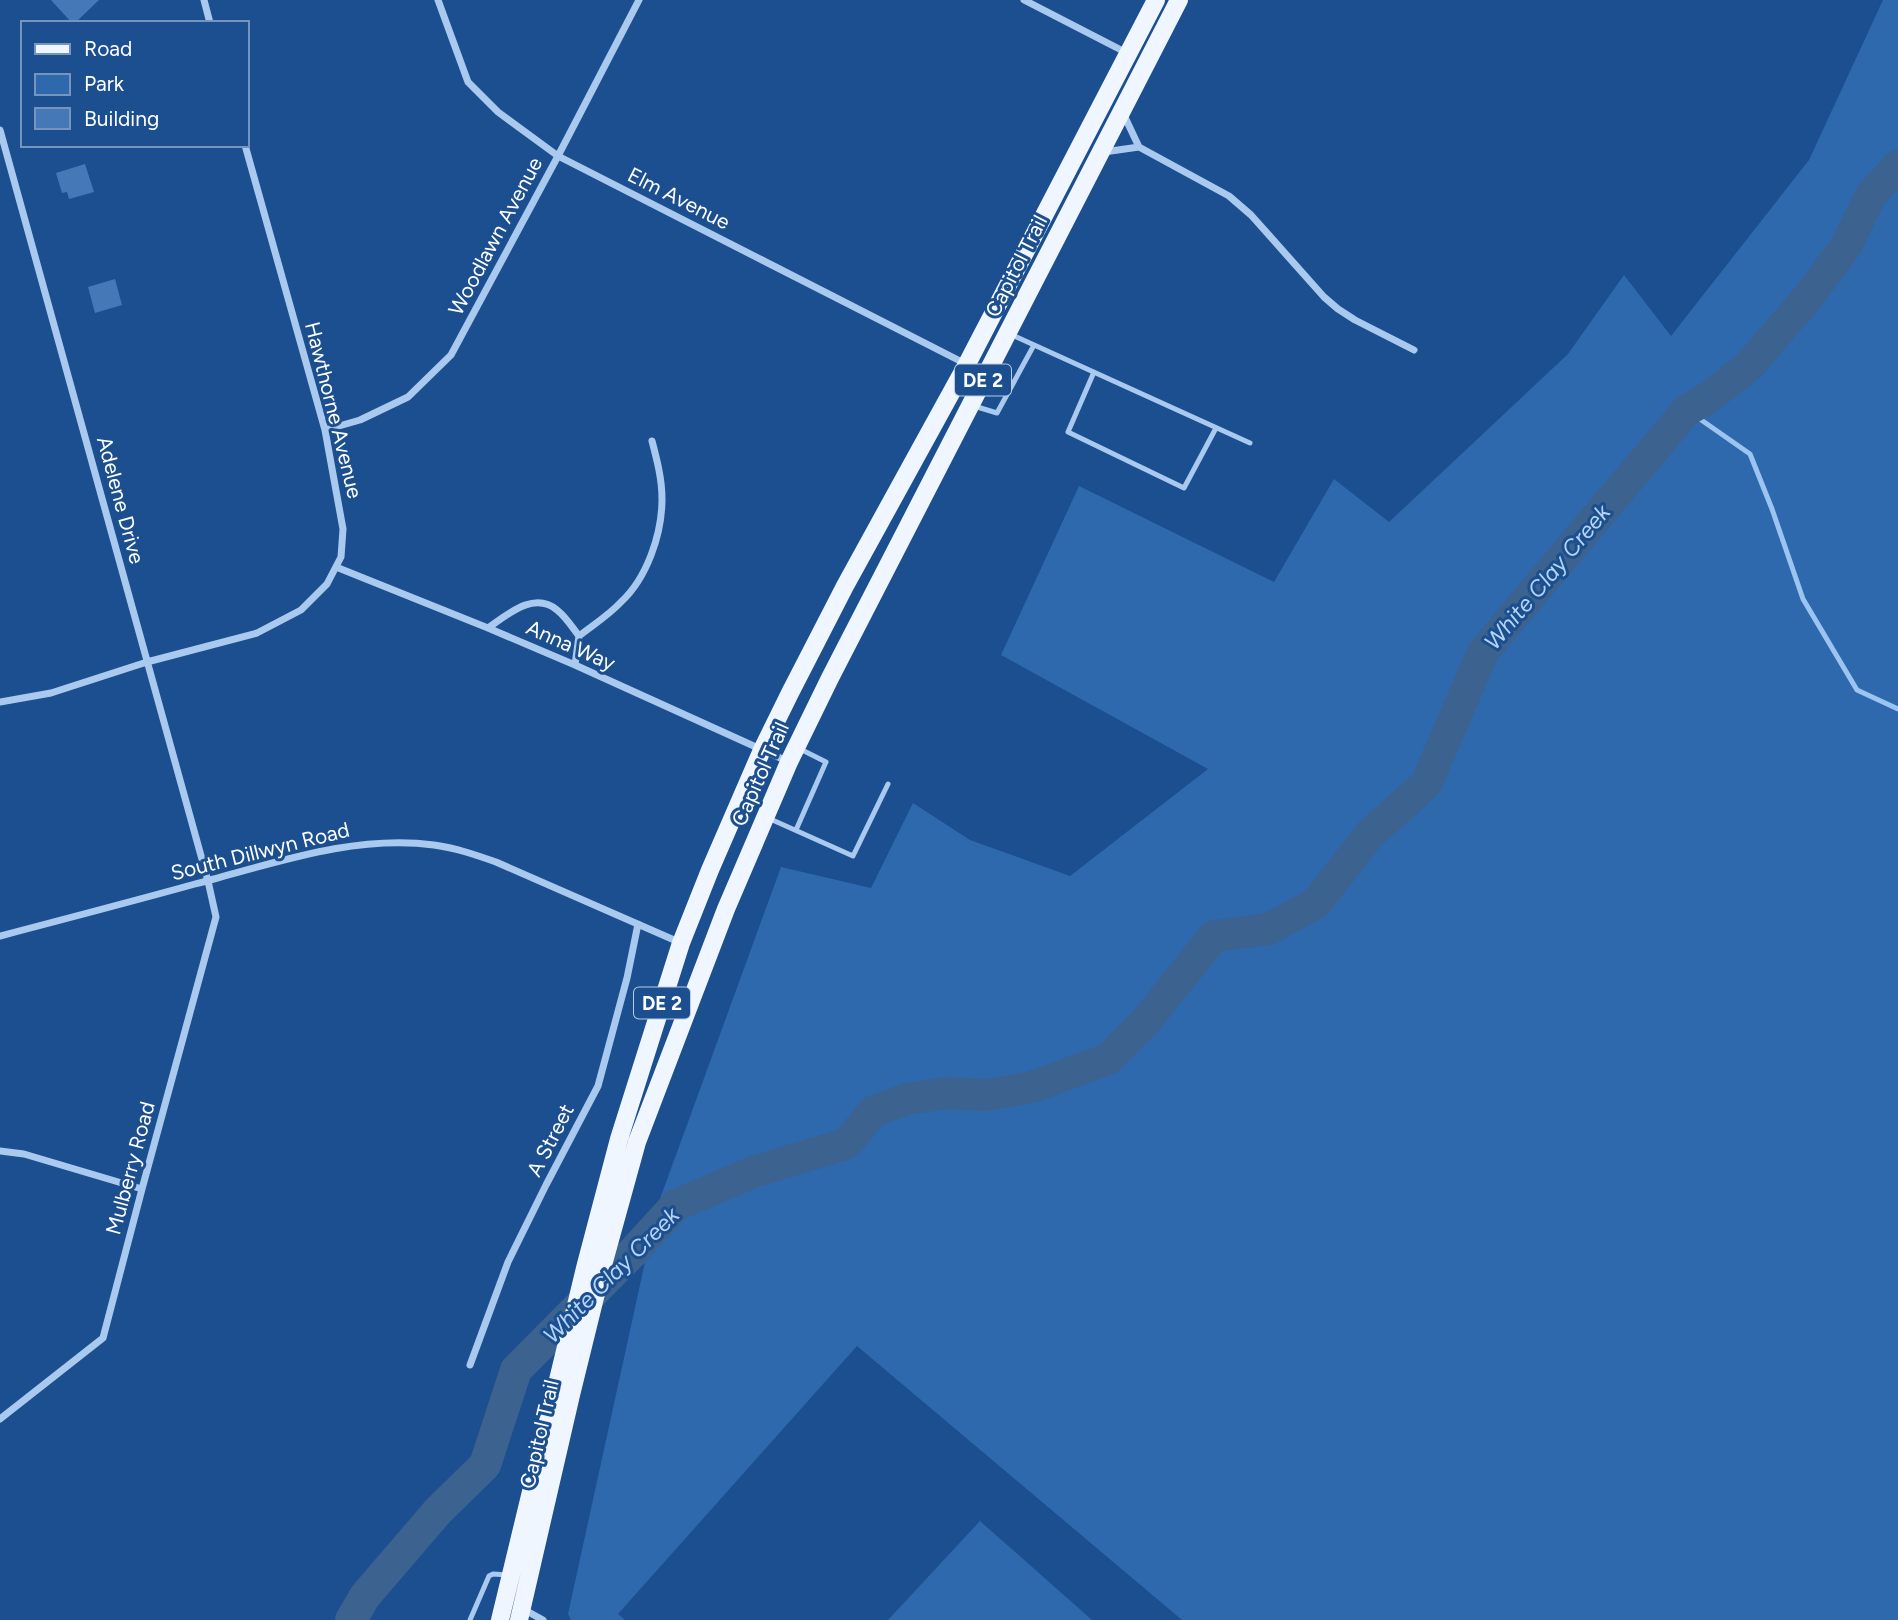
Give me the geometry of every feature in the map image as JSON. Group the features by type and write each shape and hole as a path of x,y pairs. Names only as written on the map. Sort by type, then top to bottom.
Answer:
{"main road":[{"name":"Capitol Trail","path":"521,1615 526,1550 586,1264 628,1141 681,943 762,750 845,586 967,364 1156,0"},
{"name":"Capitol Trail","path":"628,1141 693,993 792,754 1179,0"},
{"name":"Capitol Trail","path":"500,1620 511,1575 526,1550"}],"street":[{"path":"204,0 209,21"},
{"name":"Elm Avenue","path":"438,0 468,82 498,112 558,156 967,364"},
{"name":"Woodlawn Avenue","path":"325,430 360,420 408,397 451,355 639,0"},
{"path":"1024,0 1128,53"},
{"path":"1122,111 1139,147 1229,196 1251,215 1324,297 1338,309 1414,350"},
{"name":"Adelene Drive","path":"0,130 208,881"},
{"name":"Hawthorne Avenue","path":"0,702 51,693 148,662 257,633 301,610 327,584 341,557 344,529 325,430 246,147"},
{"path":"1100,153 1139,147"},
{"path":"575,665 579,636 622,602 633,589 650,556 660,520 662,499 661,478 652,441"},
{"name":"Anna Way","path":"336,567 575,665 762,750 792,754"},
{"path":"488,628 516,608 540,602 559,612 579,636"},
{"name":"South Dillwyn Road","path":"0,936 298,856 338,848 403,842 466,851 681,943"},
{"name":"Mulberry Road","path":"0,1419 103,1338 216,916 208,881"},
{"name":"A Street","path":"470,1365 509,1262 598,1086 627,978 638,924"},
{"path":"0,1151 24,1154 142,1189"},
{"path":"521,1615 543,1620"}],"lane":[{"path":"1007,333 1250,443"},
{"path":"970,405 998,413 1034,345"},
{"path":"1094,372 1068,432 1184,488 1216,428"},
{"path":"792,754 826,762 796,830"},
{"path":"765,817 853,856 888,784"},
{"path":"470,1620 489,1576 511,1575"}],"green space":[{"path":"1883,0 1898,0 1898,1620 1182,1620 857,1346 618,1614 625,1620 571,1620 568,1614 657,1207 781,867 871,888 913,803 970,840 1070,876 1208,769 1001,655 1079,486 1274,582 1334,479 1389,522 1568,354 1624,275 1671,336 1809,160"},
{"path":"980,1521 1092,1620 888,1620"}],"building":[{"path":"51,0 99,0 77,21 70,21"},
{"path":"85,164 94,192 69,199 67,192 62,193 56,173"},
{"path":"115,279 122,305 95,313 88,287"}],"waterway":[{"name":"White Clay Creek","path":"351,1620 365,1596 438,1511 485,1465 516,1370 676,1205 756,1171 846,1144 874,1111 907,1099 945,1093 987,1095 1032,1087 1108,1059 1146,1021 1214,936 1269,929 1316,903 1370,834 1426,784 1483,652 1687,410 1708,398 1749,366 1808,297 1846,246 1871,195 1898,166"},
{"path":"1687,410 1750,454 1803,599 1857,690 1898,709"}]}
